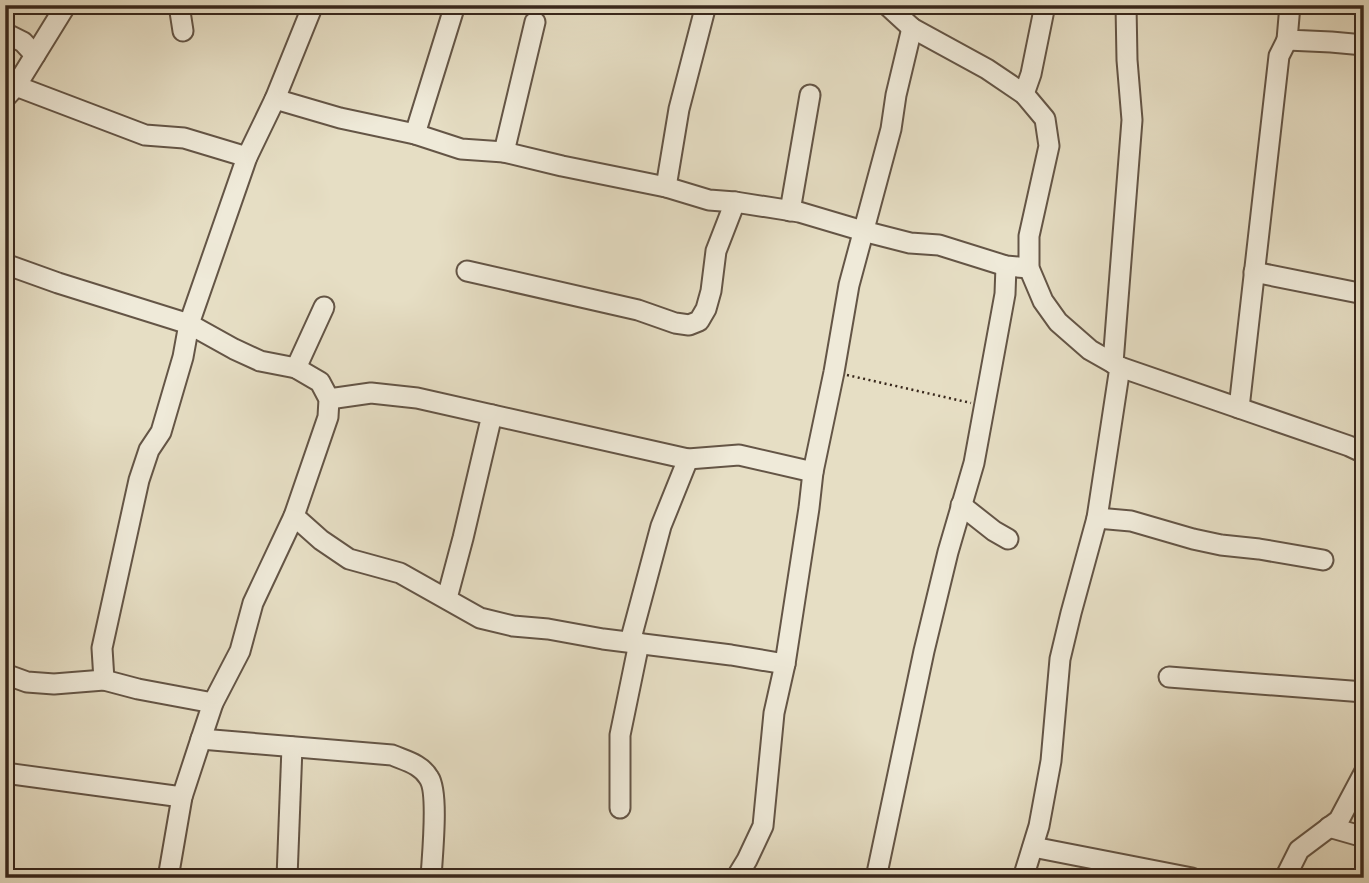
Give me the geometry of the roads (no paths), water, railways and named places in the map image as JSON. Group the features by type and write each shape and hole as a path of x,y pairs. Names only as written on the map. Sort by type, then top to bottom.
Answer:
{"street":[{"path":"66,5 11,92 145,135 184,138 247,157"},
{"path":"179,5 183,31"},
{"path":"104,680 102,648 139,480 149,450 161,432 183,357 189,324 247,157 275,99 313,5"},
{"path":"415,134 455,5"},
{"path":"666,187 679,109 706,5"},
{"path":"887,5 912,28 988,69 1024,94 1045,119 1049,146 1029,236 1029,268 1044,301 1059,322 1090,350 1116,365 1364,453"},
{"path":"1024,94 1031,74 1045,5"},
{"path":"1023,878 1039,826 1051,761 1060,659 1097,518 1116,365 1132,120 1126,60 1126,5"},
{"path":"1239,408 1279,56 1287,40 1290,5"},
{"path":"504,152 535,22"},
{"path":"736,878 763,826 774,713 785,664 813,472 849,285 891,129 912,28"},
{"path":"5,33 23,42 34,55"},
{"path":"1287,40 1364,45"},
{"path":"790,211 810,95"},
{"path":"275,99 340,118 415,134 461,149 504,152 666,187 709,200 799,212 910,243 939,246 1006,266 1029,268"},
{"path":"467,271 638,310 689,325 699,321 706,309 716,251 735,202"},
{"path":"5,264 189,324 260,361 296,368 320,382 329,399 328,417 294,516 253,603 240,651 213,703 183,797 168,878"},
{"path":"877,878 927,639 948,552 974,463 1005,294 1006,266"},
{"path":"1254,272 1364,295"},
{"path":"296,368 324,307"},
{"path":"329,399 371,393 417,398 688,458 739,455 813,472"},
{"path":"447,598 492,415"},
{"path":"620,808 620,735 635,642 661,526 688,458"},
{"path":"961,505 1008,539"},
{"path":"294,516 321,540 349,559 400,573 480,618 513,626 785,664"},
{"path":"1097,518 1131,521 1221,545 1324,560"},
{"path":"5,674 27,681 54,684 104,680 213,703"},
{"path":"1169,677 1364,692"},
{"path":"201,739 392,755 417,765 431,779 434,802 431,878"},
{"path":"287,878 292,747"},
{"path":"5,773 183,797"},
{"path":"1285,878 1300,850 1339,820 1364,774"},
{"path":"1329,827 1364,837"},
{"path":"1033,847 1192,878"}]}
